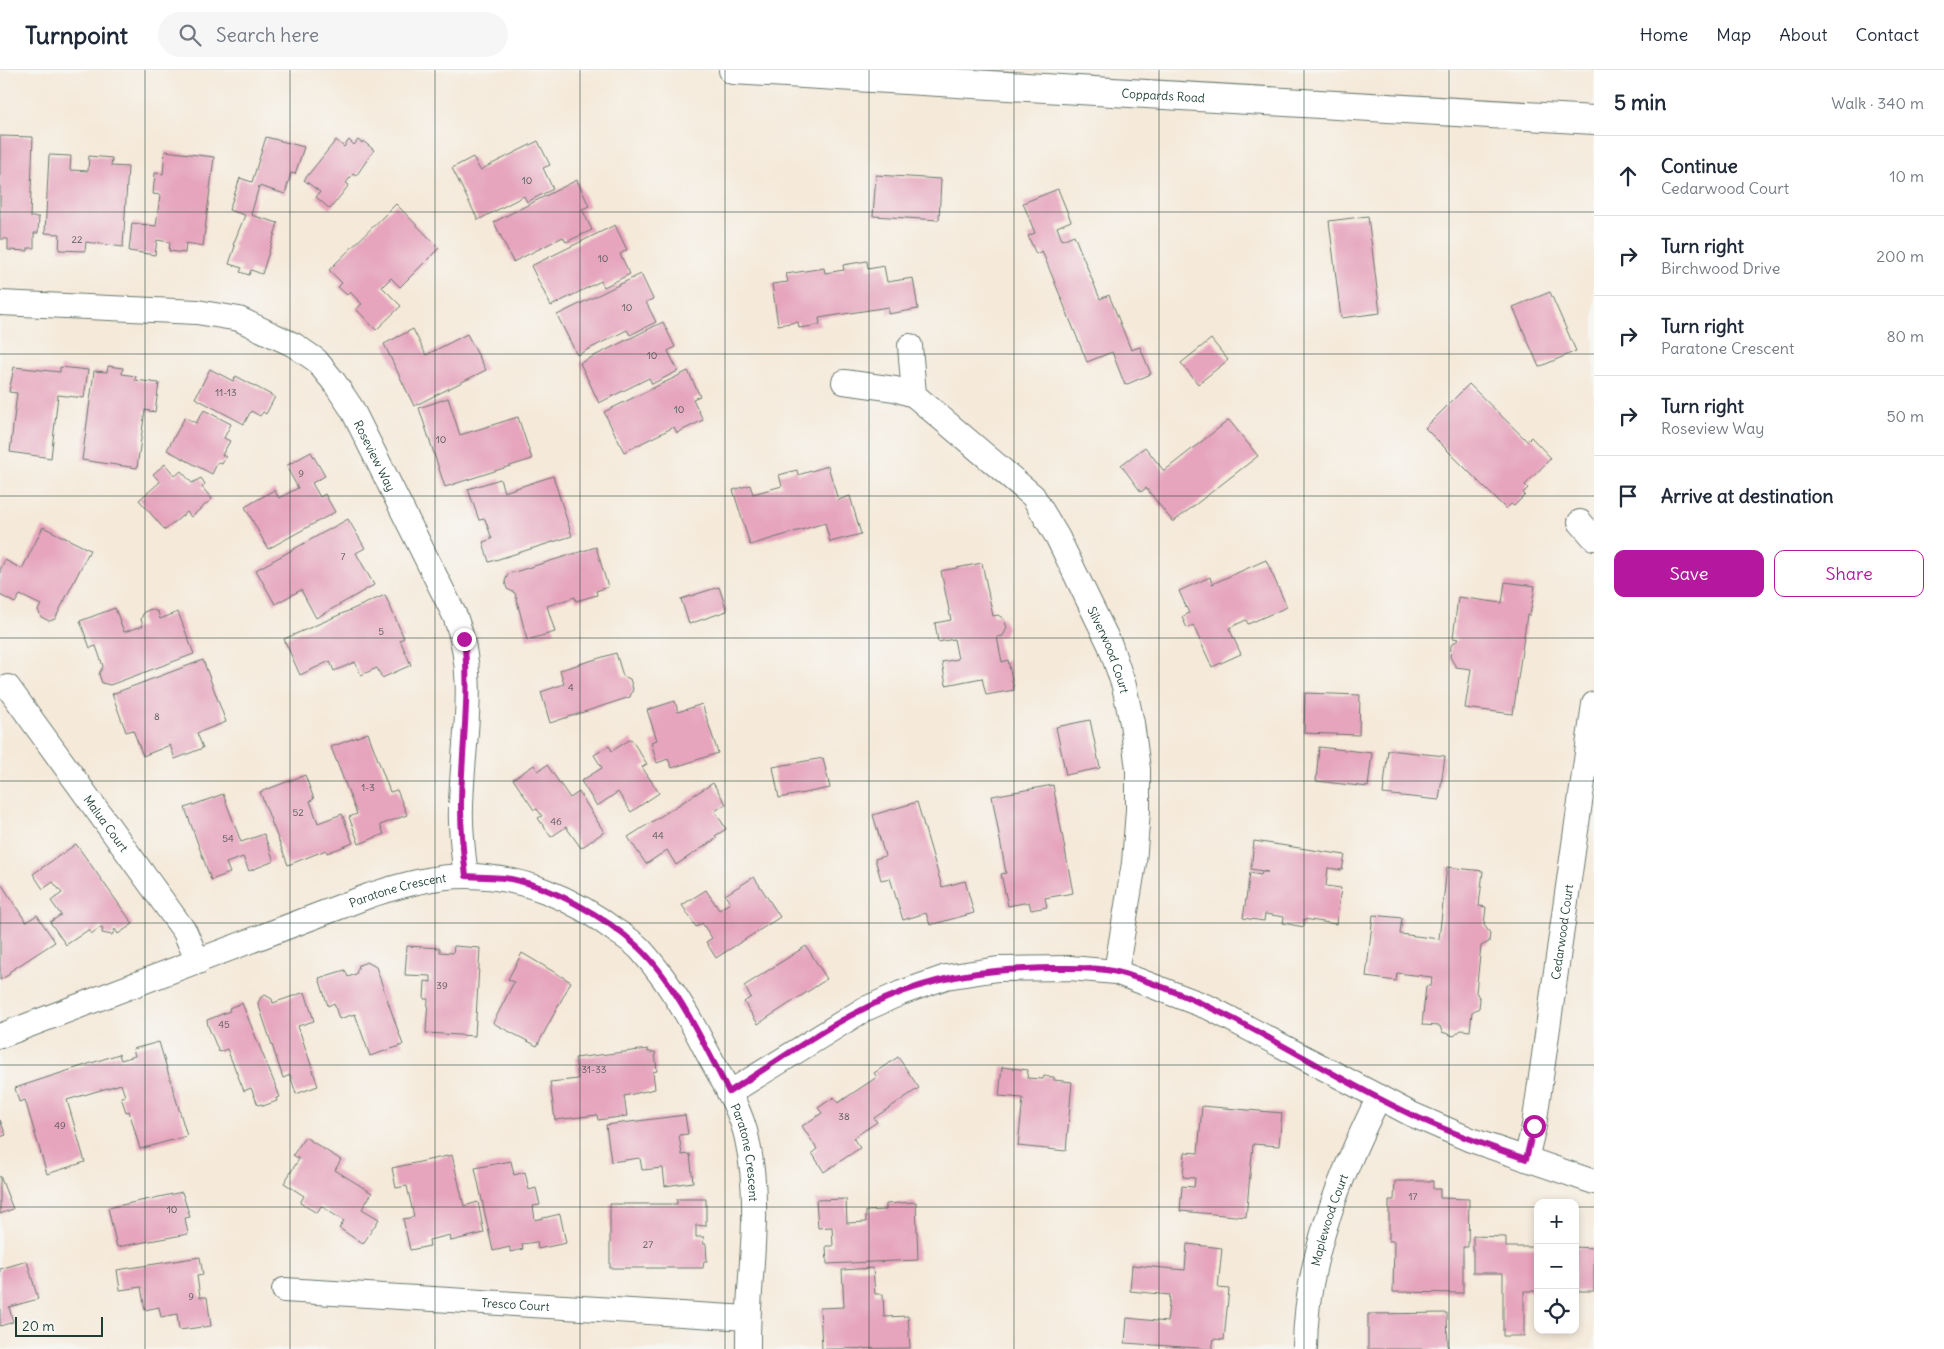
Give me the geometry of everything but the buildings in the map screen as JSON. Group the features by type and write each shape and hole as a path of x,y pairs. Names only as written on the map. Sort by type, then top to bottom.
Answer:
{"street":[{"name":"Coppards Road","path":"733,70 1594,120"},
{"name":"Roseview Way","path":"0,303 197,312 239,319 294,345 316,360 334,382 352,409 455,616 464,639 468,698 461,806 462,843 466,876"},
{"path":"910,346 914,395"},
{"name":"Silverwood Court","path":"844,382 895,389 914,395 1033,496 1058,538 1110,645 1124,686 1132,723 1138,769 1138,810 1134,863 1116,972"},
{"name":"Malua Court","path":"8,687 185,932 198,962"},
{"name":"Cedarwood Court","path":"1526,1159 1534,1126 1594,704"},
{"name":"Paratone Crescent","path":"0,1036 371,895 416,881 466,876 505,878 546,890 600,918 639,948 665,981 694,1026 729,1092 747,1137 754,1187 755,1238 748,1318 748,1349"},
{"path":"729,1092 864,1010 901,992 946,978 998,969 1070,968 1116,972 1210,1008 1411,1114 1470,1140 1594,1182"},
{"name":"Maplewood Court","path":"1305,1349 1305,1322 1315,1264 1329,1211 1356,1143 1379,1097"},
{"name":"Tresco Court","path":"284,1290 748,1318"}],"route":[{"path":"464,639 468,698 461,806 462,843 466,876 505,878 546,890 600,918 639,948 665,981 694,1026 729,1092 826,1032 864,1010 901,992 946,978 998,969 1070,968 1116,972 1210,1008 1411,1114 1470,1140 1526,1159 1534,1126"}]}
